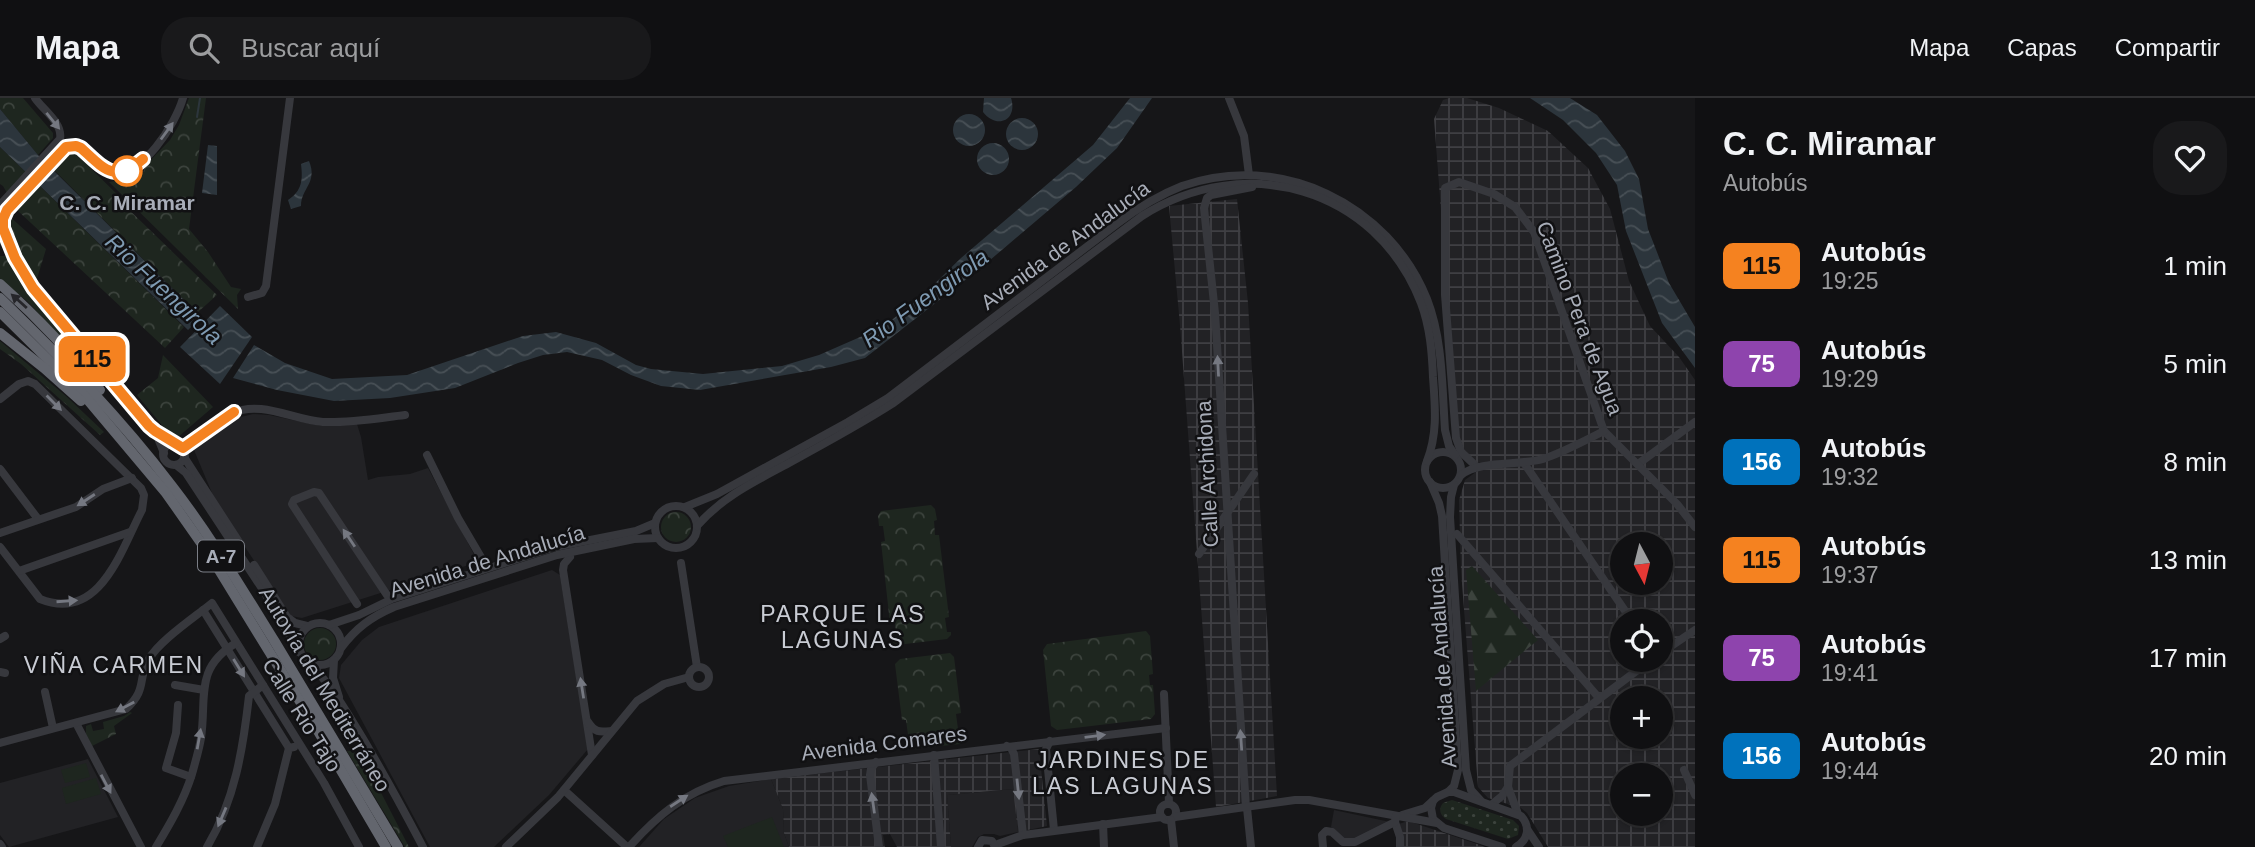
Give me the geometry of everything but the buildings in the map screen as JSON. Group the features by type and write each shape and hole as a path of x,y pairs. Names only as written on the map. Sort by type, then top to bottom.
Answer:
{"highway":[{"path":"0,284 39,318 66,347 115,408 132,435"},
{"name":"Autovía del Mediterráneo","path":"0,298 60,356 132,435 208,535 398,847"},
{"name":"Autovía del Mediterráneo","path":"0,312 82,393 166,493 211,556 386,847"},
{"path":"0,333 44,368 132,450"}],"street":[{"path":"15,258 3,228 4,208 58,149 60,139 61,130 35,98"},
{"path":"58,149 76,146 107,171 115,173 133,169 168,132 183,98"},
{"path":"248,297 262,293 266,286 290,98"},
{"path":"1229,98 1244,136 1249,175"},
{"name":"Avenida de Andalucía","path":"685,507 718,494 888,398 1153,199 1200,181 1249,175 1283,178 1309,185 1339,198 1373,222 1404,254 1417,276 1436,327 1445,430 1449,446 1456,456"},
{"name":"Camino Pera de Agua","path":"1477,467 1461,452 1456,438 1445,295 1445,188 1459,182 1494,194 1515,207 1534,232 1604,431 1677,504 1695,527"},
{"name":"Avenida de Andalucía","path":"697,526 709,512 732,494 852,429 892,404 1123,229 1156,207 1186,194 1231,183 1266,185 1306,192 1329,202 1351,214 1386,245 1410,279 1425,316 1432,359 1436,428 1427,461"},
{"name":"Calle Archidona","path":"1251,847 1215,313 1204,208 1211,195 1266,185"},
{"path":"0,237 52,313 155,431 184,453 287,617 295,623 307,626 321,622 329,625 339,635 341,648 334,660 333,677 342,703"},
{"path":"0,250 20,266"},
{"path":"0,399 19,384 28,381 35,384 132,478 141,488 144,502 103,583 89,597 81,600 55,602 40,599 0,547"},
{"path":"176,464 184,453 234,412 266,410 327,422 405,415"},
{"path":"1638,464 1695,422"},
{"path":"155,431 167,462 176,464 186,473 244,560 299,652 342,703 423,847"},
{"path":"1477,467 1464,463 1456,456 1440,452 1427,461 1425,472 1430,482 1444,488 1454,485 1461,475 1477,467 1524,463 1563,451 1604,431"},
{"path":"164,453 168,446 174,444"},
{"path":"427,455 458,518 485,564"},
{"path":"1456,456 1461,466 1461,475"},
{"path":"1524,463 1624,609"},
{"path":"0,468 38,519"},
{"path":"1199,554 1254,474"},
{"path":"0,533 76,507 103,489 132,478"},
{"name":"Avenida de Andalucía","path":"1430,482 1442,516 1456,743 1457,777 1448,792"},
{"name":"Avenida de Andalucía","path":"1454,485 1450,517 1466,777 1471,790 1480,801"},
{"path":"357,604 292,504 294,500 314,492 319,493 387,595"},
{"path":"681,563 695,536 697,526 695,517 685,507 671,506 664,509 654,523 658,538 681,563 697,667"},
{"name":"Avenida de Andalucía","path":"329,625 359,615 392,599 555,547 644,529 654,523"},
{"path":"19,571 130,532"},
{"path":"1457,534 1599,698"},
{"name":"Avenida de Andalucía","path":"341,648 362,624 394,607 557,555 634,539 658,538"},
{"path":"670,548 680,548 692,541"},
{"path":"570,557 563,570 592,755"},
{"name":"Calle Rio Tajo","path":"204,610 212,603 304,751 359,847"},
{"path":"0,743 126,709 142,690 147,662 156,649 204,610 289,748 275,804 257,847"},
{"path":"299,652 299,638 307,626"},
{"path":"1673,645 1695,630"},
{"path":"156,847 177,811 191,776 201,738 206,676 214,660 236,643"},
{"path":"308,662 321,666 334,660"},
{"path":"697,667 706,670 709,676 702,686 696,686 689,677 691,671 697,667"},
{"path":"1518,814 1508,787 1510,766 1635,672"},
{"path":"506,847 564,790 637,701 664,684 689,677"},
{"path":"175,685 204,690"},
{"path":"207,847 233,789 243,747 249,696 263,685"},
{"path":"45,692 53,728"},
{"path":"1164,694 1170,803 1177,809 1169,818"},
{"path":"178,705 176,733 166,768 191,776"},
{"path":"588,722 592,729 599,732 611,731"},
{"path":"76,723 141,847"},
{"name":"Avenida Comares","path":"628,847 662,812 677,801 713,784 733,779 1166,728"},
{"path":"1050,741 1046,749 1054,830"},
{"path":"1007,746 1011,747 1014,754 1023,835"},
{"path":"289,748 296,747 304,751"},
{"path":"934,755 942,847"},
{"path":"876,762 870,775 879,847"},
{"path":"1684,770 1695,795"},
{"path":"1491,805 1508,787"},
{"path":"564,790 628,847"},
{"path":"1323,847 1322,835 1326,831 1332,832 1343,842 1355,842 1395,819 1416,812 1448,792 1518,814 1525,820 1527,829 1539,847"},
{"path":"978,847 985,839 995,846 1023,835 1054,830 1169,818 1295,800 1309,800 1395,819 1437,823"},
{"path":"1433,801 1431,813 1444,828 1483,844 1499,847"},
{"path":"1170,803 1161,808 1169,818 1174,847"},
{"path":"1395,819 1400,847"},
{"path":"1103,824 1104,847"},
{"path":"1517,847 1525,840 1527,829"}],"shaded area":[{"path":"1449,98 1467,98 1499,108 1548,131 1588,168 1610,209 1629,281 1650,326 1679,357 1695,380 1695,847 1548,847 1527,813 1521,808 1488,798 1478,787 1461,571 1459,500 1465,480 1480,469 1480,463 1462,449 1458,431 1434,119 1443,100"},
{"path":"1237,199 1248,303 1277,796 1216,807 1169,206"},
{"path":"253,414 321,426 357,424 368,480 410,474 428,468 478,562 302,618 291,616 217,505 194,450 229,420"},
{"path":"552,570 560,575 588,749 549,795 494,847 430,847 339,678 341,665 362,640 379,627"},
{"path":"1039,749 1047,826 1018,832 1013,789 947,795 951,847 897,847 890,834 883,835 885,847 789,847 784,833 783,809 771,779"},
{"path":"88,759 118,817 9,847 0,835 0,783"},
{"path":"771,779 783,809 784,833 789,847 639,847 664,819 695,798 729,786"},
{"path":"1014,789 1018,832 1000,836 984,834 978,837 972,847 951,847 947,795"},
{"path":"1334,810 1390,822 1352,840 1343,839 1331,827"},
{"path":"1408,821 1485,847 1404,847 1399,824"}],"green space":[{"path":"0,98 23,98 53,133 53,138 38,155 0,109"},
{"path":"189,98 206,98 189,229 231,287 241,289 237,295 238,309 109,182 130,179 143,173 146,165 170,140"},
{"path":"0,147 184,327 165,348 17,210 0,184"},
{"path":"70,153 77,155 123,200 121,202 217,295 197,313 54,170"},
{"path":"92,173 114,194 102,206 80,186"},
{"path":"9,216 46,249 36,282 21,261 11,238 5,221"},
{"path":"0,256 9,259 35,301 75,348 73,350 27,301 0,280"},
{"path":"0,341 104,432 100,435 21,364 0,349"},
{"path":"163,355 213,407 178,437 171,436 137,395 158,378"},
{"path":"931,505 935,509 937,520 934,521 935,535 939,535 949,617 945,618 947,632 951,632 951,635 947,639 897,645 892,642 892,639 896,638 895,623 890,623 881,542 885,541 883,526 879,526 878,516 881,511"},
{"path":"676,512 687,516 691,527 687,538 676,542 665,538 661,527 665,516"},
{"path":"1472,566 1538,640 1476,691 1466,570"},
{"path":"320,628 331,633 336,644 331,655 320,660 309,655 304,644 309,633"},
{"path":"1146,631 1150,636 1153,674 1149,675 1150,685 1153,685 1155,714 1151,719 1057,730 1051,726 1043,650 1047,644"},
{"path":"950,653 954,657 961,713 956,714 958,729 963,729 964,738 960,744 911,749 906,746 904,736 908,735 906,720 902,720 895,664 900,659"},
{"path":"132,713 114,726 116,734 92,746 86,734 86,726 91,724 93,731 104,729 103,722"},
{"path":"359,750 409,847 405,847 347,751"},
{"path":"86,763 90,777 65,783 61,770"},
{"path":"96,778 101,794 66,804 62,788"},
{"path":"1452,800 1513,820 1519,826 1518,835 1508,839 1446,819 1440,810 1443,803"},
{"path":"772,817 784,847 728,847 723,836"}],"water":[{"path":"984,98 1011,98 1012,112 1009,117 1000,121 989,117 983,112"},
{"name":"Rio Fuengirola","path":"1130,98 1152,98 1117,148 1076,187 983,266 865,358 831,367 700,390 661,386 602,360 567,352 543,355 518,363 455,388 390,398 334,401 233,378 254,345 285,363 332,379 407,375 523,336 556,332 596,343 636,365 703,374 782,366 819,355 883,327 923,295 961,258 1093,145"},
{"path":"1530,98 1570,98 1597,115 1625,151 1639,179 1648,229 1669,283 1695,327 1695,368 1662,323 1626,231 1617,185 1596,153 1563,120"},
{"name":"Rio Fuengirola","path":"0,109 38,155 201,317 188,330 0,147"},
{"path":"969,114 980,119 985,130 980,141 969,146 958,141 953,130 958,119"},
{"path":"1022,118 1033,123 1038,134 1033,145 1022,150 1011,145 1006,134 1011,123"},
{"path":"993,143 1004,148 1009,159 1004,170 993,175 982,170 977,159 982,148"},
{"path":"208,145 217,146 217,195 202,193"},
{"path":"309,161 312,175 301,206 291,209 288,200 300,185 301,164"},
{"path":"220,306 252,337 220,384 180,347"}],"waterway":[{"path":"197,117 200,98"}],"bus line":[{"name":"115","path":"143,159 133,169 115,173 107,171 81,148 66,147 7,210 3,228 15,258 33,288 155,431 183,448 234,412"}],"place":[{"name":"C. C. Miramar","path":"127,171"}],"district":[{"name":"PARQUE LAS LAGUNAS","path":"843,627"},
{"name":"VIÑA CARMEN","path":"114,665"},
{"name":"JARDINES DE LAS LAGUNAS","path":"1123,773"}]}
